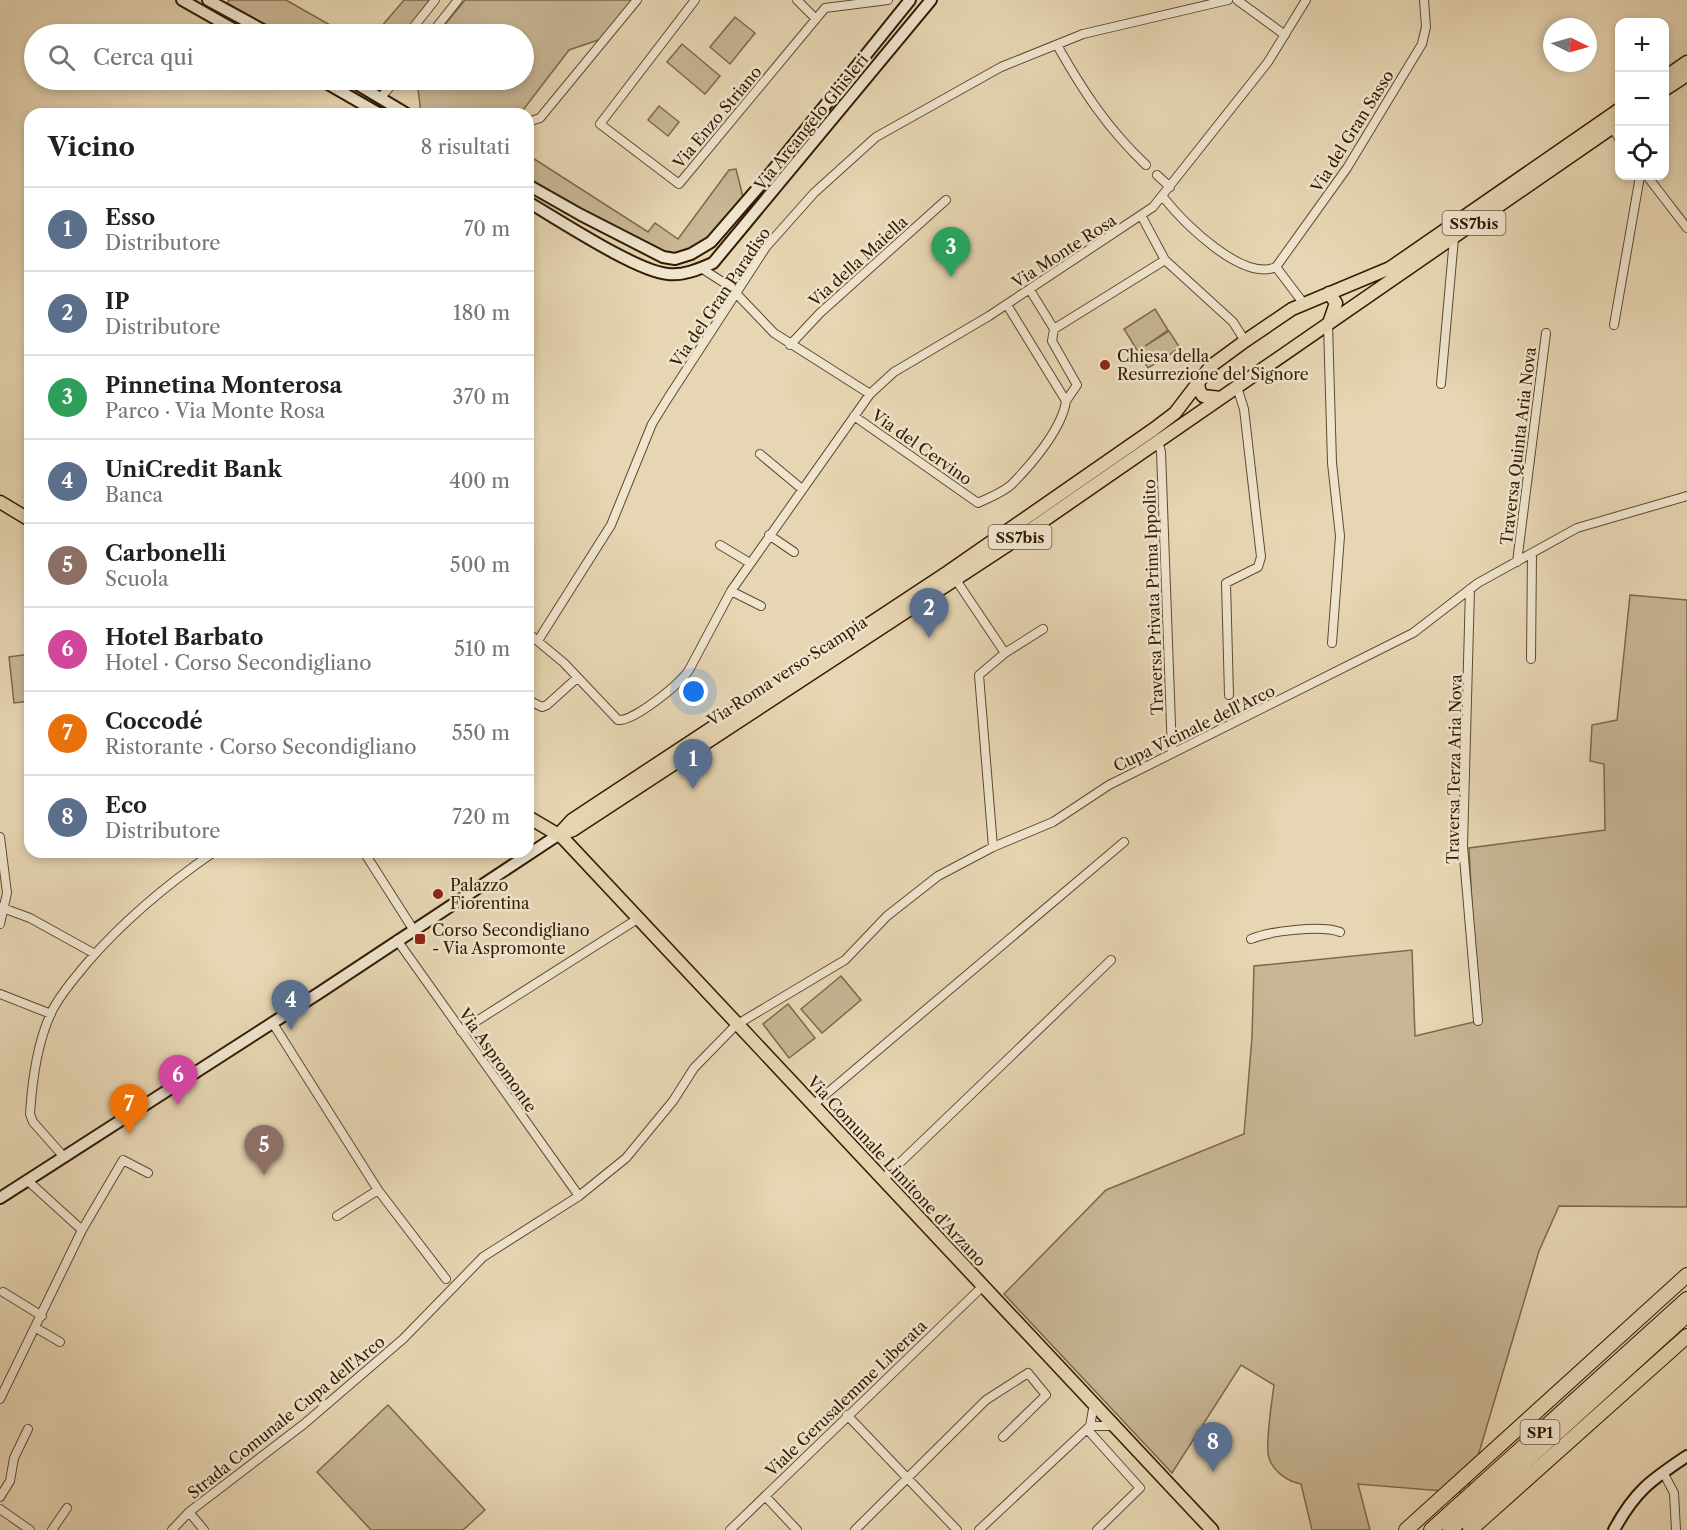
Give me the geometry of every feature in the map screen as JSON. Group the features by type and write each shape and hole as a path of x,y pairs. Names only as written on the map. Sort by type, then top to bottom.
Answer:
{"highway":[{"path":"1406,1530 1687,1275"},
{"path":"1653,1339 1687,1299"},
{"name":"SP1","path":"1431,1530 1653,1339 1687,1315"},
{"path":"1470,1530 1687,1335"},
{"name":"SP1","path":"1450,1530 1653,1339"}],"main road":[{"path":"1669,75 1687,62"},
{"path":"1669,87 1687,75"},
{"name":"Via Roma verso Scampia","path":"558,835 572,820 744,707 953,578 1175,413 1211,366 1245,341 1304,304 1390,268 1615,112"},
{"name":"Via Roma verso Scampia","path":"558,835 573,830 816,672 1221,398 1615,125"},
{"path":"1328,324 1336,303 1329,293"},
{"path":"1198,381 1199,390 1203,396 1221,398"},
{"path":"0,502 24,516"},
{"name":"Via Comunale Limitone d'Arzano","path":"534,821 558,835 639,918 812,1106 1212,1530"}],"street":[{"path":"182,0 224,24"},
{"path":"416,24 435,0"},
{"path":"439,24 458,0"},
{"path":"534,120 540,118 637,0"},
{"name":"Via Enzo Striano","path":"695,0 600,124 679,184 825,8 888,0"},
{"path":"797,0 816,19"},
{"name":"Via Arcangelo Ghisleri","path":"534,188 580,215 663,257 675,259 691,254 711,242 770,175 910,0"},
{"name":"Via del Gran Paradiso","path":"539,639 611,525 652,424 766,247 814,193 876,137 1001,68 1083,34 1228,0"},
{"path":"1237,0 1285,35"},
{"name":"Via Monte Rosa","path":"534,636 613,717 622,721 632,718 684,678 731,591 870,394 894,372 1030,290 1142,217 1163,197 1268,63 1306,0"},
{"name":"Via del Gran Sasso","path":"1276,267 1347,168 1422,44 1426,27 1424,0"},
{"path":"212,1 252,24"},
{"name":"Via Arcangelo Ghisleri","path":"701,268 713,263 925,2"},
{"path":"1057,45 1087,99 1128,148 1146,165"},
{"path":"339,90 371,108"},
{"path":"366,105 369,90"},
{"path":"375,90 381,97 398,108"},
{"path":"366,105 381,97 387,90"},
{"path":"1157,175 1170,187"},
{"path":"1614,324 1639,180"},
{"path":"1650,180 1687,228"},
{"path":"1163,197 1176,213 1230,258 1250,268 1269,270 1276,267 1304,304"},
{"name":"Via della Maiella","path":"790,345 820,313 946,200"},
{"path":"534,205 638,264 668,274 701,268"},
{"path":"1142,217 1164,260 1233,322 1245,341"},
{"path":"1441,384 1454,238"},
{"path":"1054,329 1164,260"},
{"name":"Via del Cervino","path":"701,268 729,286 774,333 790,345 870,394"},
{"path":"1007,304 1066,401 1077,385 1052,341 1054,329 1030,290"},
{"path":"1328,324 1332,463 1340,536 1332,643"},
{"name":"Traversa Quinta Aria Nova","path":"1516,562 1546,333"},
{"path":"1229,695 1226,583 1258,567 1261,563 1244,409 1237,387"},
{"name":"Via del Cervino","path":"854,416 978,503 1009,486 1064,417 1066,401"},
{"name":"Traversa Privata Prima Ippolito","path":"1158,441 1161,452 1172,752"},
{"path":"760,454 802,489"},
{"name":"Cupa Vicinale dell'Arco","path":"736,1024 845,960 887,916 938,876 993,847 1053,822 1108,785 1413,633 1470,589 1577,528 1687,496"},
{"path":"769,535 794,552"},
{"path":"720,544 750,563"},
{"path":"1531,659 1532,553"},
{"path":"953,578 1005,653"},
{"name":"Traversa Terza Aria Nova","path":"1470,589 1463,846 1478,1021"},
{"path":"731,591 761,606"},
{"path":"993,847 979,675 1005,653 1043,629"},
{"path":"534,703 542,707 547,705 577,678"},
{"path":"534,851 558,835"},
{"path":"0,837 7,893 0,924"},
{"path":"812,1106 1124,842"},
{"path":"64,1157 33,1122 30,1114 42,1042 51,1014 69,985 123,923 163,887 205,858"},
{"path":"368,858 413,929"},
{"path":"0,1198 523,858"},
{"path":"3,907 66,936 95,954"},
{"path":"461,1031 639,918"},
{"path":"1251,939 1270,933 1311,930 1340,932"},
{"name":"Via Aspromonte","path":"397,940 579,1196"},
{"path":"882,1180 1111,960"},
{"path":"0,994 51,1014"},
{"path":"272,1022 378,1190 446,1279"},
{"name":"Strada Comunale Cupa dell'Arco","path":"172,1530 189,1512 304,1424 403,1339 483,1257 579,1196 626,1158 650,1132 694,1068 736,1024"},
{"path":"0,1399 82,1230 123,1160 148,1173"},
{"path":"27,1180 82,1230"},
{"path":"337,1216 378,1190"},
{"name":"Viale Gerusalemme Liberata","path":"729,1530 982,1286"},
{"path":"3,1292 42,1316"},
{"path":"36,1328 60,1342"},
{"path":"855,1530 986,1400 1028,1373 1046,1395 1003,1437"},
{"path":"979,1530 1089,1428 1094,1404"},
{"path":"847,1415 957,1530"},
{"path":"1089,1428 1114,1426"},
{"path":"1089,1428 1140,1488 1096,1530"},
{"path":"0,1497 10,1481 14,1458 28,1430"},
{"path":"1614,1530 1629,1503 1641,1489 1687,1456"},
{"path":"1663,1472 1674,1493 1676,1530"},
{"path":"765,1496 797,1530"},
{"path":"52,1530 67,1508"},
{"path":"0,1509 30,1530"},
{"path":"189,1512 204,1530"}],"shaded area":[{"path":"229,0 286,0 328,24 264,24 227,3"},
{"path":"404,0 430,0 412,24 384,24"},
{"path":"465,0 637,0 607,37 569,50 525,108 420,108 418,90 534,90 534,24 445,24"},
{"path":"735,17 755,33 730,64 710,47"},
{"path":"682,44 720,76 705,94 667,62"},
{"path":"659,106 679,122 668,136 648,120"},
{"path":"534,159 648,232 655,223 678,239 729,170 736,169 743,197 706,246 663,257 534,182"},
{"path":"1155,309 1168,330 1145,346 1169,331 1180,348 1148,368 1124,329"},
{"path":"1630,595 1687,600 1687,1207 1559,1206 1539,1251 1467,1493 1358,1484 1370,1530 1312,1530 1301,1484 1282,1475 1269,1458 1268,1434 1274,1385 1241,1365 1172,1473 1004,1294 1106,1190 1244,1134 1252,1037 1254,966 1412,950 1415,1036 1478,1021 1469,848 1605,830 1604,764 1590,761 1592,725 1617,720"},
{"path":"24,655 24,702 14,703 9,657"},
{"path":"841,976 861,1000 822,1033 801,1009"},
{"path":"788,1004 815,1038 789,1058 763,1024"},
{"path":"388,1405 485,1510 463,1530 371,1530 317,1472"}],"place":[{"name":"Pinnetina Monterosa","path":"951,277"},
{"name":"Chiesa della Resurrezione del Signore","path":"1105,365"},
{"name":"IP","path":"929,638"},
{"name":"Esso","path":"693,789"},
{"name":"Palazzo Fiorentina","path":"438,894"},
{"name":"Corso Secondigliano - Via Aspromonte","path":"420,939"},
{"name":"UniCredit Bank","path":"291,1030"},
{"name":"Hotel Barbato","path":"178,1105"},
{"name":"Coccodé","path":"129,1134"},
{"name":"Carbonelli","path":"264,1175"},
{"name":"Eco","path":"1213,1472"}]}
